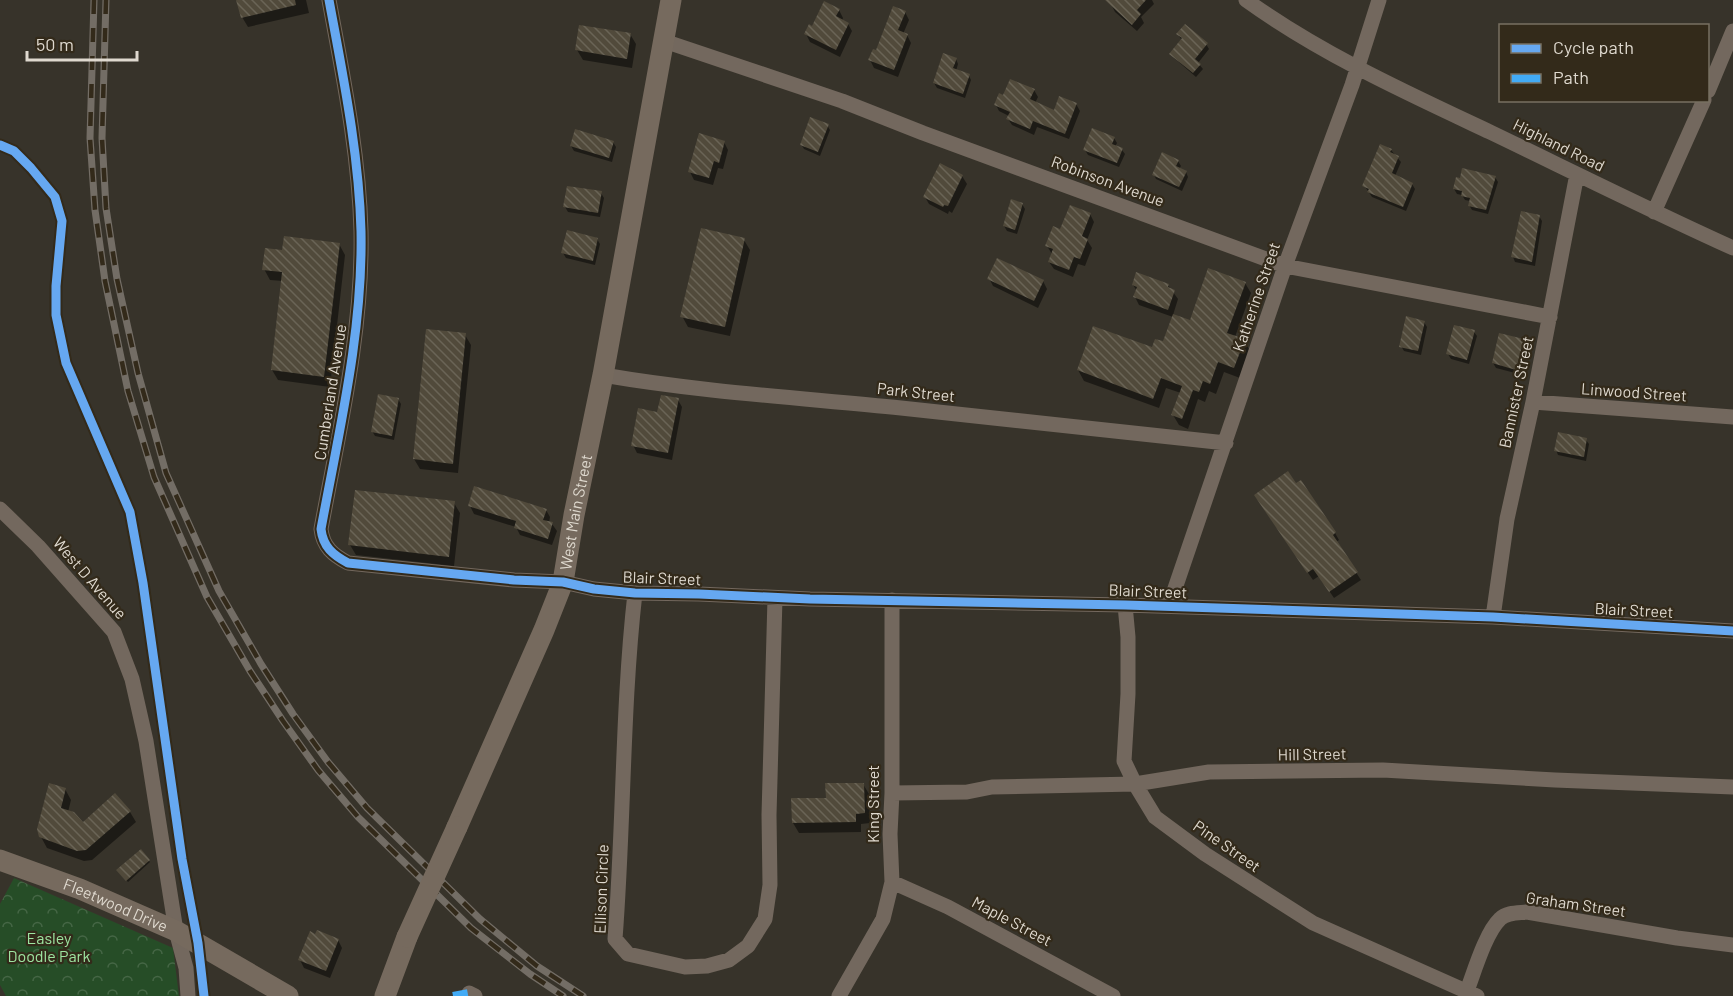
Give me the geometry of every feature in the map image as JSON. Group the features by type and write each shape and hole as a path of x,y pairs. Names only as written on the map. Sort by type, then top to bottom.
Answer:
{"main road":[{"name":"West Main Street","path":"385,996 407,937 544,630 563,582 671,0"},
{"name":"Fleetwood Drive","path":"0,860 80,889 176,931 288,996"}],"street":[{"name":"Cumberland Avenue","path":"329,0 349,112 361,231 356,340 321,529 323,541 337,557 348,563 514,580 563,582"},
{"name":"Highland Road","path":"1246,0 1308,40 1358,67 1654,212 1733,248"},
{"name":"Katherine Street","path":"1169,606 1285,266 1358,67 1379,0"},
{"path":"1709,87 1733,31"},
{"name":"Robinson Avenue","path":"664,41 842,101 1285,266 1550,317"},
{"path":"1654,212 1703,102"},
{"name":"Bannister Street","path":"1493,617 1507,519 1533,402 1577,174"},
{"name":"Park Street","path":"603,375 652,384 1226,443"},
{"name":"Linwood Street","path":"1533,402 1733,417"},
{"name":"West D Avenue","path":"0,509 38,546 114,632 132,679 146,741 176,931 186,968 188,996"},
{"name":"Blair Street","path":"563,582 594,589 635,593 1169,606 1493,617 1733,631"},
{"name":"Ellison Circle","path":"635,593 626,684 615,939 628,954 685,967 707,966 729,960 748,946 765,919 770,885 769,815 775,598"},
{"name":"King Street","path":"839,996 883,919 892,882 890,834 892,600"},
{"name":"Pine Street","path":"1125,605 1128,637 1128,694 1124,761 1155,817 1205,854 1313,923 1470,994"},
{"name":"Hill Street","path":"892,793 967,792 992,788 1135,783 1209,772 1383,770 1733,787"},
{"name":"Maple Street","path":"892,882 948,907 1113,996"},
{"name":"Graham Street","path":"1470,994 1488,938 1500,919 1509,914 1527,912 1677,938 1733,945"}],"green space":[{"name":"Easley Doodle Park","path":"14,878 173,948 179,996 6,996 0,985 0,904"}],"building":[{"path":"236,0 295,0 296,5 241,18"},
{"path":"1105,0 1146,0 1137,10 1141,14 1132,25"},
{"path":"824,1 840,9 836,16 849,23 836,50 804,34 809,24 812,26"},
{"path":"893,6 906,11 898,30 908,34 894,70 868,60 873,49 876,50"},
{"path":"1185,24 1208,43 1195,59 1201,64 1193,73 1169,54 1182,38 1176,34"},
{"path":"579,25 631,33 627,59 575,50"},
{"path":"943,53 957,58 953,68 970,74 963,94 933,83"},
{"path":"1010,79 1035,89 1030,99 1054,110 1059,96 1077,103 1065,134 1033,121 1030,129 1006,119 1010,112 994,105 999,93 1003,95"},
{"path":"810,117 829,124 818,152 800,145"},
{"path":"1092,128 1115,137 1112,144 1123,148 1117,163 1083,150"},
{"path":"575,129 614,141 609,158 570,146"},
{"path":"699,133 725,141 719,163 714,161 709,178 688,172"},
{"path":"1380,144 1392,149 1390,152 1399,156 1392,173 1413,183 1403,207 1367,192 1369,189 1362,186"},
{"path":"1162,152 1179,160 1176,166 1187,171 1179,187 1152,175"},
{"path":"940,163 963,175 948,206 943,207 923,197"},
{"path":"1462,168 1496,176 1486,210 1468,206 1470,198 1461,196 1462,191 1453,189 1456,177 1460,178"},
{"path":"567,186 602,191 598,213 563,207"},
{"path":"1011,199 1023,203 1015,230 1003,226"},
{"path":"1070,205 1091,213 1082,236 1088,239 1080,259 1074,257 1069,270 1048,262 1053,249 1045,246 1053,226 1060,229"},
{"path":"1521,211 1540,215 1532,262 1511,257"},
{"path":"701,228 745,238 725,327 680,317"},
{"path":"567,230 598,238 593,261 561,253"},
{"path":"284,236 340,243 324,377 271,370 282,272 262,270 265,248 282,250"},
{"path":"997,258 1044,280 1034,301 987,279"},
{"path":"1208,268 1246,282 1227,333 1245,339 1234,368 1218,362 1210,384 1203,381 1199,392 1193,390 1182,419 1171,415 1182,386 1161,378 1153,399 1077,370 1093,326 1152,347 1155,339 1163,341 1173,314 1190,320"},
{"path":"1136,272 1169,284 1168,287 1175,290 1168,310 1133,297 1137,287 1132,285"},
{"path":"1406,316 1425,321 1418,351 1399,347"},
{"path":"1454,325 1475,330 1467,360 1446,354"},
{"path":"426,329 466,333 453,464 413,459"},
{"path":"1499,333 1524,339 1516,370 1492,363"},
{"path":"378,394 399,398 392,436 371,432"},
{"path":"661,395 679,398 668,453 631,446 638,408 657,412"},
{"path":"1558,432 1587,438 1584,457 1554,451"},
{"path":"1288,471 1296,483 1301,480 1336,532 1333,535 1358,572 1329,592 1313,569 1307,573 1254,495"},
{"path":"474,486 547,509 543,520 553,522 548,539 514,528 516,521 468,506"},
{"path":"355,490 455,501 449,557 348,545"},
{"path":"49,783 66,788 61,808 74,812 83,822 115,793 131,811 86,850 77,851 39,837 37,829"},
{"path":"825,783 864,783 865,813 856,814 856,822 792,823 791,798 826,798"},
{"path":"141,849 150,860 126,881 116,870"},
{"path":"317,930 339,939 326,971 298,960 310,931 315,934"}],"railway":[{"path":"94,0 90,138 95,210 105,281 128,391 154,477 207,597 250,671 283,721 318,770 358,817 471,928 530,974 563,996"},
{"path":"106,0 102,138 106,208 117,279 138,373 166,473 219,591 293,714 328,762 367,808 480,919 537,966 583,996"}],"marked path":[{"path":"453,996 469,993"}],"cycle path":[{"path":"329,0 350,115 357,173 361,269 354,344 321,529 324,541 330,550 348,563 514,580 563,582 594,589 635,593 1493,617 1733,631"},
{"path":"0,145 14,151 55,197 62,221 56,286 56,315 66,363 130,512 143,583 182,859 198,943 204,996"}]}
